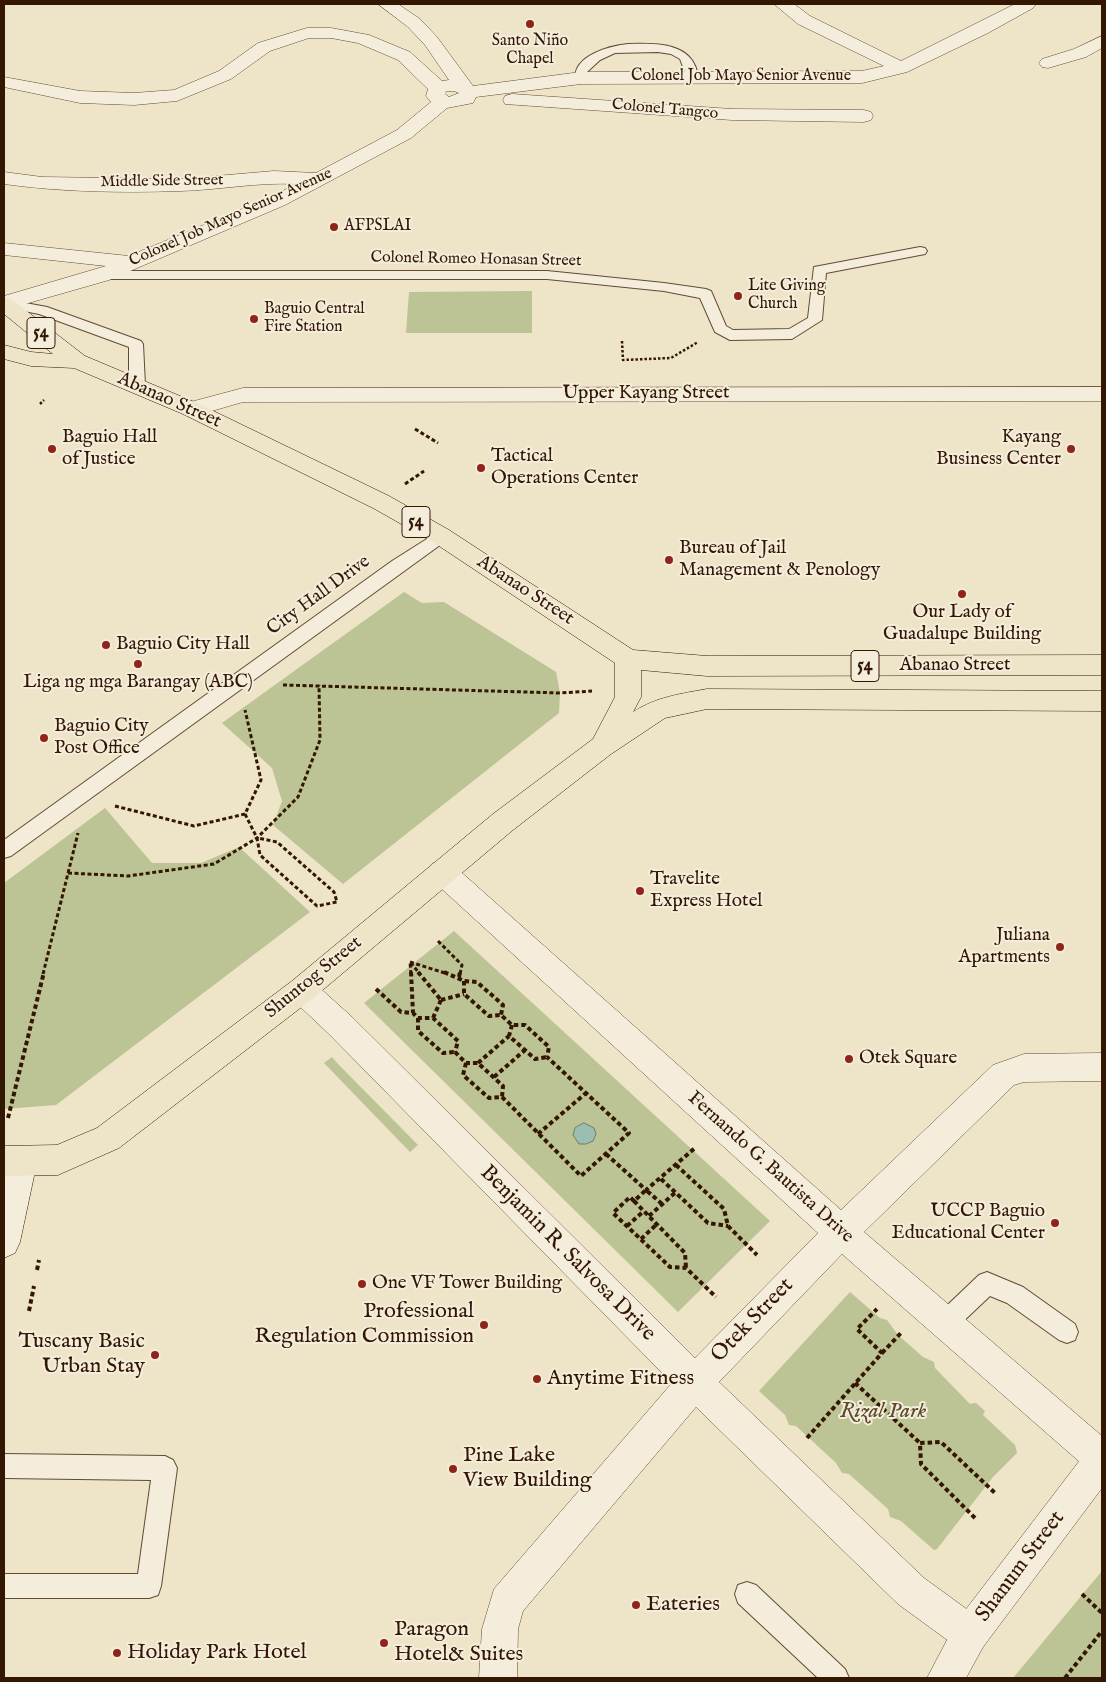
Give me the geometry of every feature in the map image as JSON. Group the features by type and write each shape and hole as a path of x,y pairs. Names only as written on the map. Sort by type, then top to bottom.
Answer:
{"highway":[{"name":"Abanao Street","path":"4,303 78,361 191,409 381,502 441,536 628,659 707,666 1102,665"},
{"path":"4,352 18,357 78,361"},
{"name":"Shuntog Street","path":"602,747 628,697 628,659"},
{"path":"935,666 940,699"},
{"name":"Abanao Street","path":"707,699 1102,701"},
{"name":"Shuntog Street","path":"12,1162 58,1160 108,1138 302,990 442,872 602,747 658,709 707,699"}],"street":[{"path":"387,4 414,22 431,41 465,92"},
{"path":"783,4 804,20 901,68"},
{"name":"Colonel Job Mayo Senior Avenue","path":"4,303 102,275 278,201 321,180 404,134 449,84 465,92 581,78 779,79 862,76 901,68 982,30 1027,4"},
{"path":"4,82 80,97 134,99 177,95 225,75 264,47 307,32 331,32 362,39 404,56 440,95"},
{"path":"1048,64 1080,53 1102,41"},
{"name":"Colonel Tangco","path":"465,92 740,116 807,118 864,116"},
{"name":"Middle Side Street","path":"4,178 42,183 181,185 274,177 321,180"},
{"path":"4,249 40,254 100,257 131,263"},
{"name":"Upper Kayang Street","path":"191,409 243,395 1102,394"},
{"name":"Fernando G. Bautista Drive","path":"442,872 841,1232 1102,1459"},
{"name":"Benjamin R. Salvosa Drive","path":"302,990 341,1026 696,1381 911,1591 970,1634"},
{"name":"Otek Street","path":"498,1678 500,1629 507,1602 696,1381 841,1232 1004,1075 1024,1068 1102,1067"},
{"path":"4,1242 12,1162"},
{"name":"Shanum Street","path":"946,1678 970,1634 1102,1459"}],"lane":[{"path":"581,78 582,71 598,56 613,50 658,48 681,53 690,64 692,78"},
{"path":"720,329 730,335 792,334 815,320 819,270 920,251"},
{"name":"Colonel Romeo Honasan Street","path":"102,275 547,275 664,286 706,294 720,329"},
{"path":"4,303 42,310 136,344 137,385"},
{"name":"City Hall Drive","path":"4,850 398,565 441,536"},
{"path":"944,1323 987,1283 1014,1295 1067,1332"},
{"path":"4,1466 165,1468 150,1586 4,1586"},
{"path":"747,1594 836,1678"}],"path":[{"path":"622,341 623,360 670,358 720,329"},
{"path":"40,404 44,400"},
{"path":"415,429 438,443"},
{"path":"403,485 424,471"},
{"path":"8,1118 68,873 128,876 214,864 257,838 298,797 320,740 319,685 560,693 592,691"},
{"path":"223,692 242,696 261,780 245,814"},
{"path":"99,781 98,801 194,826 245,814"},
{"path":"245,814 257,838 260,855 316,906 338,902 334,892 278,842 257,838"},
{"path":"438,941 462,965 459,977"},
{"path":"410,962 459,977 464,981 478,982 503,1005 501,1015"},
{"path":"410,962 441,1000"},
{"path":"410,962 413,1013"},
{"path":"464,981 464,994 489,1016 501,1015 512,1025 525,1025 550,1047 547,1057"},
{"path":"376,989 401,1012 413,1013 418,1018 418,1031 444,1053 455,1052"},
{"path":"441,1000 464,994"},
{"path":"433,1018 441,1000"},
{"path":"418,1018 433,1018 458,1041 455,1052"},
{"path":"455,1052 466,1063 478,1063 509,1036 512,1025"},
{"path":"509,1036 535,1059 547,1057"},
{"path":"494,1077 525,1050"},
{"path":"478,1063 503,1086 502,1097 580,1176 629,1133 547,1057"},
{"path":"466,1063 463,1075 489,1098 502,1097"},
{"path":"538,1134 586,1093"},
{"path":"634,1201 696,1146"},
{"path":"606,1154 662,1204"},
{"path":"676,1165 724,1209 728,1226 757,1255"},
{"path":"660,1179 708,1223 728,1226"},
{"path":"649,1216 676,1192"},
{"path":"686,1268 685,1253 630,1197 613,1213 670,1267 686,1268 716,1297"},
{"path":"627,1226 644,1211"},
{"path":"641,1239 657,1224"},
{"path":"38,1270 39,1260"},
{"path":"29,1311 34,1286"},
{"path":"878,1308 857,1330 882,1353"},
{"path":"806,1441 808,1436 898,1335"},
{"path":"856,1382 920,1443 941,1442 995,1493"},
{"path":"920,1443 920,1464 975,1518"},
{"path":"1082,1594 1102,1613"},
{"path":"1065,1678 1102,1631"}],"green space":[{"path":"532,291 532,333 406,333 409,292"},
{"path":"404,592 422,603 444,602 556,672 560,693 559,713 343,884 273,825 282,801 272,768 222,723"},
{"path":"105,808 152,863 201,863 239,847 310,912 56,1105 4,1109 4,883"},
{"path":"454,931 770,1221 678,1312 364,1003"},
{"path":"332,1057 418,1145 410,1152 324,1063"},
{"name":"Rizal Park","path":"850,1292 880,1318 887,1320 898,1335 923,1357 934,1362 935,1368 970,1404 976,1403 985,1411 983,1415 1015,1445 1017,1453 993,1477 937,1549 934,1550 901,1521 890,1517 888,1509 849,1474 842,1473 836,1463 796,1426 789,1425 785,1415 759,1391"},
{"path":"1102,1571 1102,1678 1013,1678"}],"water":[{"path":"584,1123 594,1128 596,1134 593,1141 579,1144 573,1135 575,1128"}],"place":[{"name":"Santo Niño Chapel","path":"530,24"},
{"name":"AFPSLAI","path":"334,227"},
{"name":"Lite Giving Church","path":"738,296"},
{"name":"Baguio Central Fire Station","path":"254,319"},
{"name":"Baguio Hall of Justice","path":"52,449"},
{"name":"Kayang Business Center","path":"1071,449"},
{"name":"Tactical Operations Center","path":"481,468"},
{"name":"Bureau of Jail Management & Penology","path":"669,560"},
{"name":"Our Lady of Guadalupe Building","path":"962,594"},
{"name":"Baguio City Hall","path":"106,645"},
{"name":"Liga ng mga Barangay (ABC)","path":"138,664"},
{"name":"Baguio City Post Office","path":"44,738"},
{"name":"Travelite Express Hotel","path":"640,891"},
{"name":"Juliana Apartments","path":"1060,947"},
{"name":"Otek Square","path":"849,1059"},
{"name":"UCCP Baguio Educational Center","path":"1055,1223"},
{"name":"One VF Tower Building","path":"362,1284"},
{"name":"Professional Regulation Commission","path":"484,1325"},
{"name":"Tuscany Basic Urban Stay","path":"155,1355"},
{"name":"Anytime Fitness","path":"537,1379"},
{"name":"Pine Lake View Building","path":"453,1469"},
{"name":"Eateries","path":"636,1605"},
{"name":"Paragon Hotel& Suites","path":"384,1643"},
{"name":"Holiday Park Hotel","path":"117,1653"}]}
